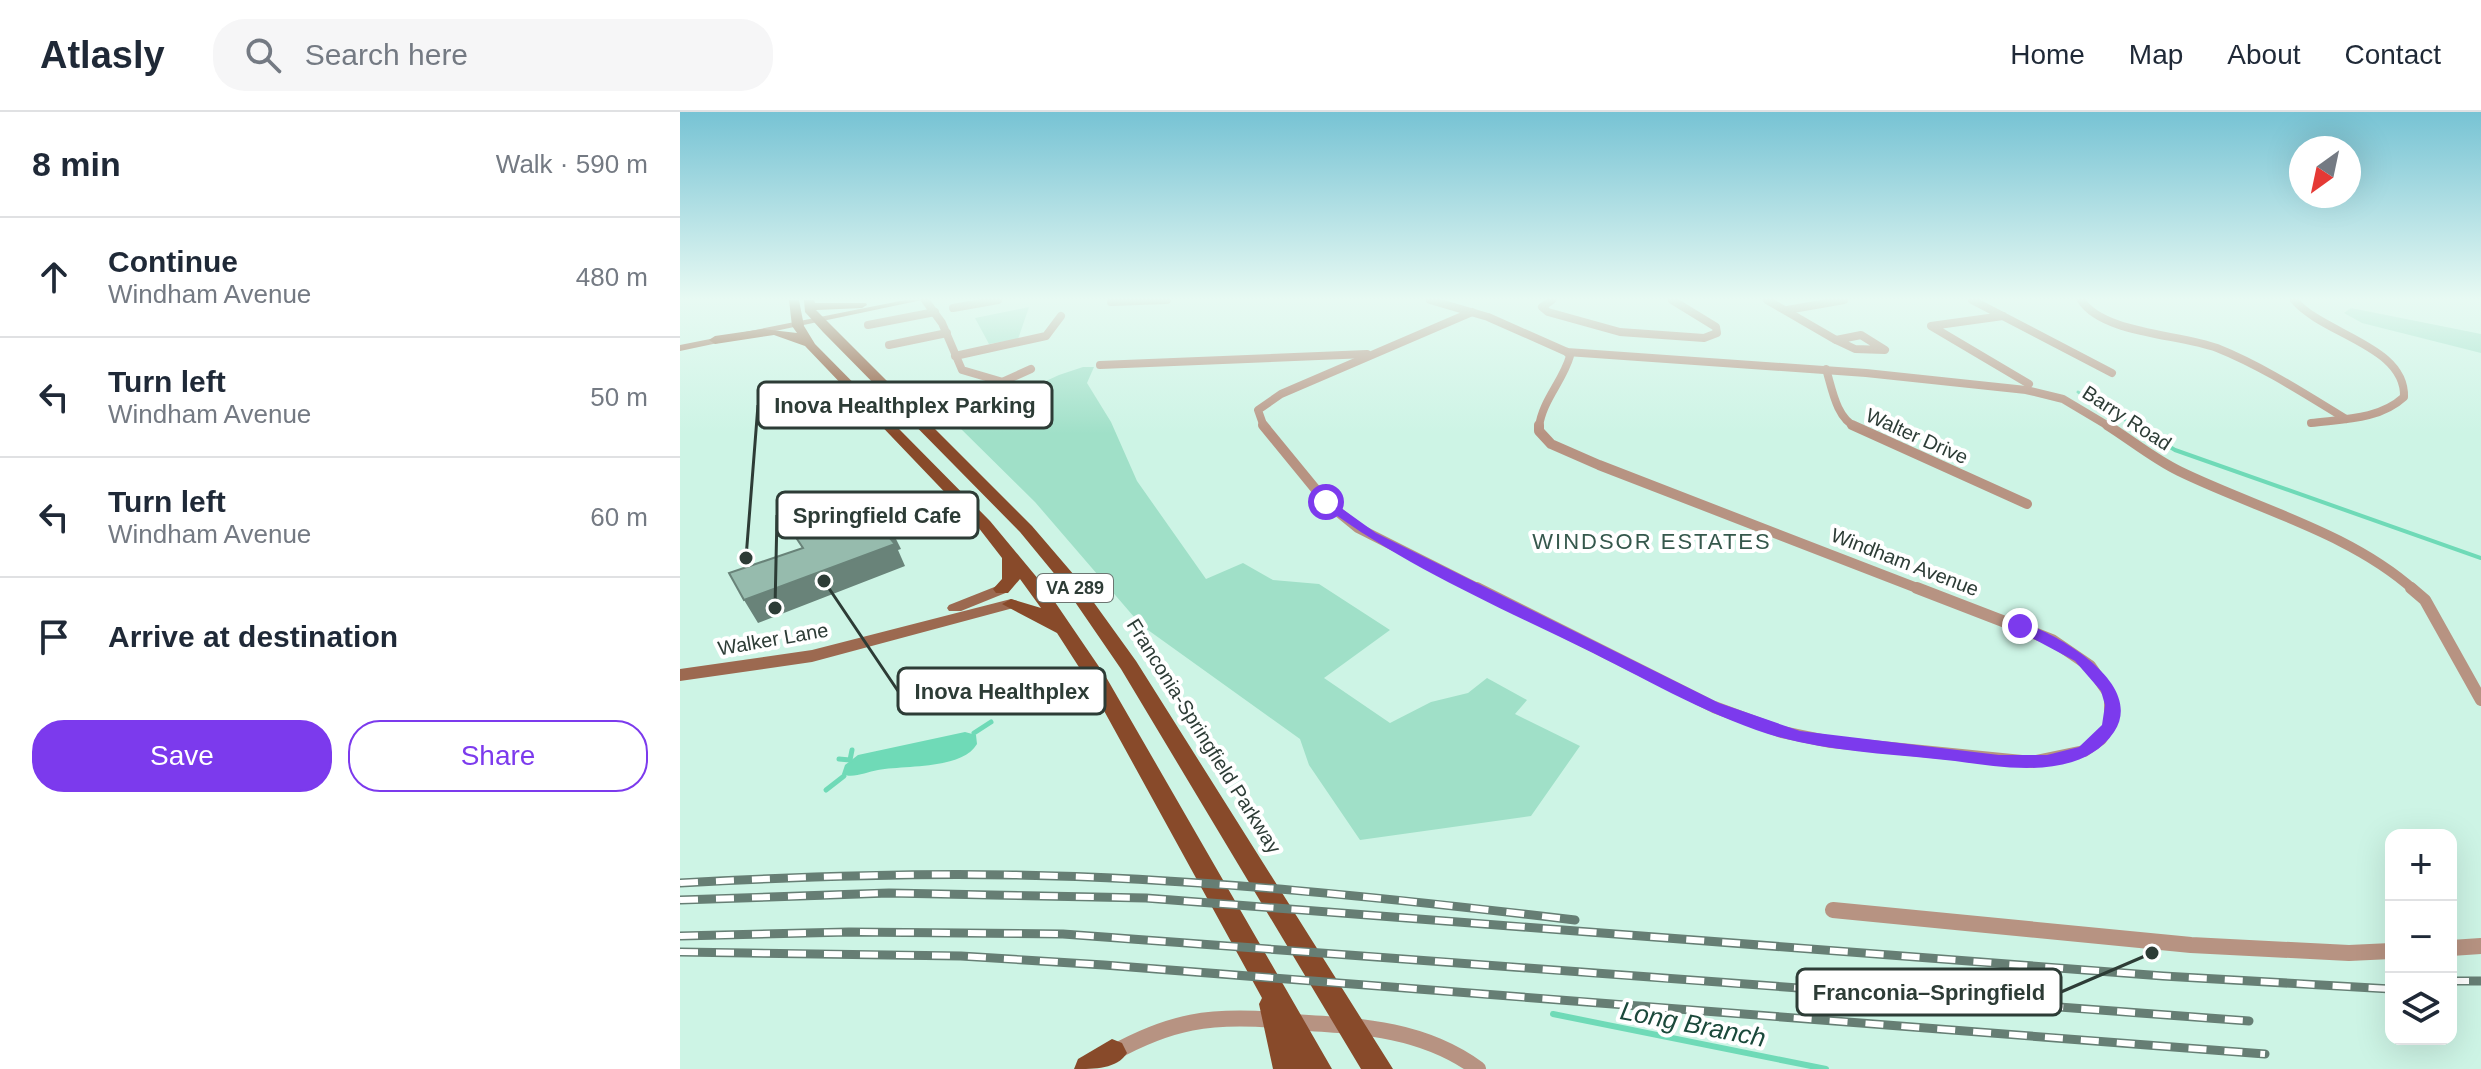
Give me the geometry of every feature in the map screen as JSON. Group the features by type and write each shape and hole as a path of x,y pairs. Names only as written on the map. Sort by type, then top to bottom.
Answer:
{"main road":[{"name":"Franconia-Springfield Parkway","path":"845,345 1019,522 1061,571 1129,666 1378,1069"},
{"name":"VA 289","path":"811,346 1011,555 1067,632 1317,1069"},
{"path":"1011,555 1011,580 1007,596 1067,632"},
{"path":"1268,982 1288,1067"}],"street":[{"path":"951,345 962,370 1003,382"},
{"path":"955,356 1007,345"},
{"name":"Windham Avenue","path":"1397,345 1273,398 1261,406 1258,416 1326,502 1372,536 1714,707 1782,732 1880,749 2032,762 2069,757 2084,751 2106,732 2112,719 2108,690 2090,666 2052,640 1599,465 1547,441 1539,431 1539,420 1567,367 1570,356 1567,352"},
{"name":"Barry Road","path":"1550,345 1567,352 1826,369 2026,390 2073,403 2176,470 2339,542 2390,569 2425,600 2481,700"},
{"path":"1846,345 1855,349 1885,350 1876,345"},
{"path":"1963,345 2029,384"},
{"path":"2058,345 2112,373"},
{"path":"2202,345 2216,348 2288,384 2346,419"},
{"path":"2311,423 2383,412 2399,402 2406,391 2403,377 2392,363 2363,345"},
{"path":"1100,365 1380,352"},
{"path":"951,405 1031,369"},
{"name":"Walter Drive","path":"1826,369 1844,419 1855,429 2027,504"},
{"name":"Walker Lane","path":"680,665 770,654 851,638 1007,596"},
{"name":"Walker Lane","path":"680,675 812,656 1007,596"},
{"path":"1833,910 2205,946 2349,953 2385,951"},
{"path":"2457,948 2481,946"},
{"path":"1100,1064 1146,1034 1180,1021 1224,1016 1422,1036 1458,1054 1478,1069"}],"shaded area":[{"path":"2448,345 2481,345 2481,353"},
{"path":"1083,367 1094,367 1087,383 1111,422 1137,481 1206,579 1243,563 1273,580 1319,584 1390,630 1324,678 1390,723 1431,702 1468,693 1487,678 1527,700 1515,714 1580,746 1531,816 1360,840 1309,765 1300,739 1141,625 1035,502 955,423"},
{"path":"965,732 976,735 977,744 959,758 932,765 842,774 845,765 858,755"}],"building":[{"path":"873,507 890,527 883,530 895,544 744,600 729,573 803,548 793,533"}],"waterway":[{"path":"2078,392 2137,427"},
{"path":"2133,425 2175,450 2481,558"},
{"path":"974,733 991,722"},
{"path":"839,759 850,760 852,750"},
{"path":"826,790 844,776"},
{"name":"Long Branch","path":"1553,1014 1826,1069"}],"railway":[{"path":"680,883 888,875 1083,877 1295,890 1575,920"},
{"path":"680,900 889,893 1146,898 2163,976 2385,989"},
{"path":"680,936 849,932 1063,934 2249,1021"},
{"path":"680,952 961,956 1104,965 2265,1054"},
{"path":"2457,981 2481,981"}],"place":[{"name":"Inova Healthplex Parking","path":"746,558"},
{"name":"Inova Healthplex","path":"824,581"},
{"name":"Springfield Cafe","path":"775,608"},
{"name":"Franconia–Springfield","path":"2152,953"}],"district":[{"name":"WINDSOR ESTATES","path":"1652,541"}],"route":[{"path":"1326,502 1372,536 1714,707 1767,728 1831,742 1947,756 2032,762 2069,757 2094,745 2112,719 2113,705 2102,680 2080,658 2020,626"}]}
